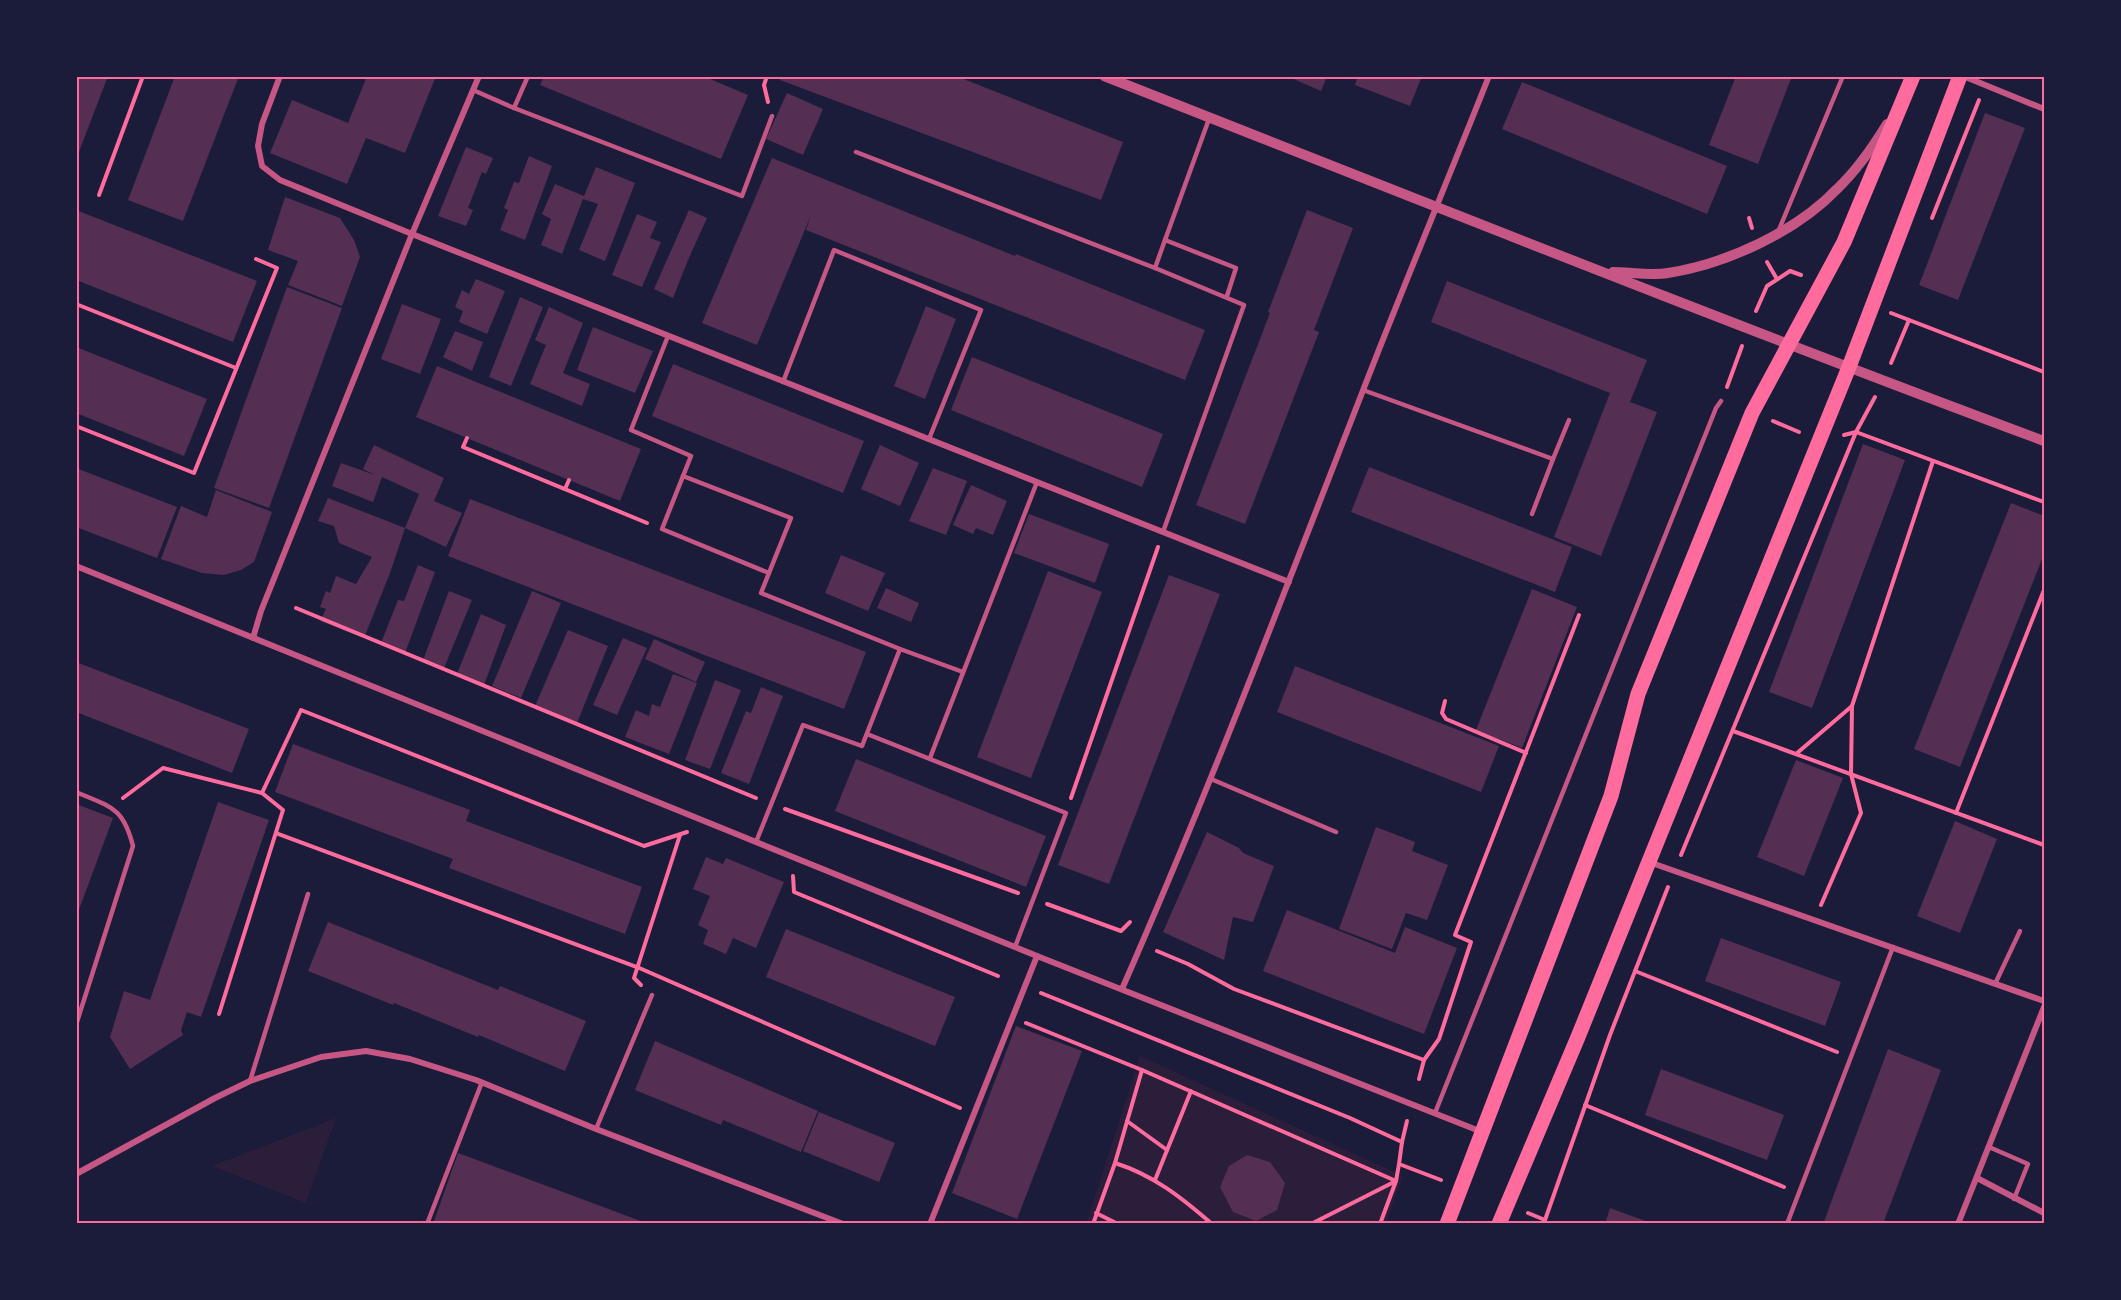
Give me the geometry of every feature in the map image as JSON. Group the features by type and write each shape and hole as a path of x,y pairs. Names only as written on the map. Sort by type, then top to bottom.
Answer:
{"main road":[{"path":"1447,1224 1611,796 1638,694 1752,413 1844,242 1913,76"},
{"path":"1499,1224 1578,1037 1849,367 1961,76"}],"street":[{"path":"280,76 262,124 258,146 262,166 280,180 1289,582"},
{"path":"253,638 261,611 412,234 479,76"},
{"path":"1104,76 1126,80 1209,119 1787,345 2044,441"},
{"path":"1122,989 1211,779 1489,76"},
{"path":"1961,76 2044,109"},
{"path":"1603,272 1665,273 1711,264 1777,234 1811,212 1837,190 1872,147 1907,93"},
{"path":"76,566 1036,956 1483,1132"},
{"path":"1649,862 2044,1001"},
{"path":"930,1224 1036,956"},
{"path":"1958,1224 2044,1007"},
{"path":"76,1174 250,1081 321,1057 366,1051 411,1059 482,1082 596,1129 843,1224"},
{"path":"1977,1178 2044,1213"}],"lane":[{"path":"514,108 528,76"},
{"path":"1777,234 1843,76"},
{"path":"473,90 742,196 772,116"},
{"path":"1155,268 1209,119"},
{"path":"856,152 1227,296 1244,305 1163,532"},
{"path":"1165,240 1236,268 1227,296"},
{"path":"783,382 834,250 981,310 928,439"},
{"path":"668,336 631,430 691,456 662,529 770,573"},
{"path":"1363,390 1553,459"},
{"path":"1435,1113 1716,408 1721,401"},
{"path":"1532,514 1569,420"},
{"path":"683,476 790,518 761,593 963,672"},
{"path":"930,758 1037,482"},
{"path":"756,842 802,725 862,746 900,649"},
{"path":"867,734 1066,813 1015,947"},
{"path":"1211,779 1336,832"},
{"path":"76,792 111,807 127,825 133,846 76,1025"},
{"path":"250,1081 308,894"},
{"path":"1995,984 2020,931"},
{"path":"1787,1224 1893,947"},
{"path":"596,1129 652,995"},
{"path":"427,1224 482,1082"},
{"path":"1989,1147 2028,1164 2014,1198"}],"path":[{"path":"99,195 143,76"},
{"path":"767,76 764,85 772,116"},
{"path":"1929,227 1984,85"},
{"path":"76,426 194,473 277,268 256,259"},
{"path":"76,304 237,368"},
{"path":"1506,1204 1545,1222 1585,1105 1674,870 1856,432 2044,502"},
{"path":"467,438 463,447 662,529"},
{"path":"1815,920 1861,813 1851,774 1852,706 1933,461"},
{"path":"565,489 569,480"},
{"path":"1066,813 1163,532"},
{"path":"1956,813 2044,590"},
{"path":"296,608 771,804 1120,931 1134,918"},
{"path":"1419,1079 1424,1060 1439,1039 1471,942 1455,935 1579,615"},
{"path":"1445,701 1442,713 1446,719 1526,753"},
{"path":"1796,754 1852,706"},
{"path":"262,793 301,710 644,846 690,831"},
{"path":"1733,731 2044,845"},
{"path":"111,807 163,768 262,793 283,810 219,1014"},
{"path":"652,995 633,978 686,813"},
{"path":"276,833 637,968 963,1109"},
{"path":"793,868 794,892 998,976"},
{"path":"1158,944 1156,951 1188,964 1234,989 1424,1060"},
{"path":"1635,971 1851,1058"},
{"path":"1033,990 1350,1118 1402,1142"},
{"path":"1012,1017 1142,1070 1396,1181"},
{"path":"1093,1224 1115,1163 1142,1070"},
{"path":"1155,1180 1191,1091"},
{"path":"1585,1105 1799,1192"},
{"path":"1380,1224 1396,1181 1409,1111"},
{"path":"1127,1121 1167,1150"},
{"path":"1115,1163 1155,1180 1190,1204 1212,1224"},
{"path":"1400,1164 1461,1188"},
{"path":"1311,1224 1396,1181"},
{"path":"1096,1213 1118,1224"}],"shaded area":[{"path":"1140,1056 1403,1176 1386,1223 1086,1224"},
{"path":"336,1118 306,1203 212,1166"}],"building":[{"path":"76,76 108,76 77,157 76,157"},
{"path":"175,76 239,76 183,221 128,200"},
{"path":"367,76 436,76 405,153 366,138 347,184 270,153 292,100 348,123"},
{"path":"544,76 703,76 748,95 721,159 540,85"},
{"path":"782,76 956,76 1123,142 1101,200 780,80"},
{"path":"1287,76 1327,76 1321,91"},
{"path":"1358,76 1422,76 1410,106 1355,85"},
{"path":"1736,76 1792,76 1758,164 1709,145"},
{"path":"1522,82 1727,166 1707,214 1502,129"},
{"path":"787,93 823,109 803,155 766,139"},
{"path":"1985,113 2025,128 1958,300 1919,285"},
{"path":"466,147 493,158 486,174 482,172 468,208 473,210 466,226 438,216"},
{"path":"529,156 552,166 525,240 500,230 508,210 504,208 514,182 519,183"},
{"path":"772,158 1205,330 1185,380 806,230 811,215 757,345 702,323"},
{"path":"596,167 635,183 605,261 579,250 598,204 583,199 562,254 541,245 551,219 542,214 555,184 584,196"},
{"path":"285,197 340,218 354,240 360,257 342,306 288,285 298,261 268,250"},
{"path":"76,210 257,281 233,342 76,280"},
{"path":"689,210 707,218 673,298 654,289"},
{"path":"1307,210 1353,228 1314,330 1319,332 1245,524 1196,505"},
{"path":"637,214 657,222 650,238 661,242 642,287 612,275"},
{"path":"476,279 505,291 487,334 459,322 463,311 455,307 462,290 469,294"},
{"path":"1447,281 1647,360 1630,402 1657,412 1601,556 1554,537 1610,393 1431,322"},
{"path":"287,287 342,308 269,508 214,488"},
{"path":"520,297 543,307 511,386 489,377"},
{"path":"402,304 441,319 420,374 381,359"},
{"path":"926,306 956,319 925,399 894,386"},
{"path":"549,307 583,323 563,373 590,384 582,406 530,384 546,345 535,340"},
{"path":"593,327 653,351 635,393 577,370"},
{"path":"455,331 483,342 472,371 443,357"},
{"path":"76,347 207,399 184,456 76,413"},
{"path":"972,357 1163,434 1142,487 951,410"},
{"path":"673,364 864,441 843,493 652,416"},
{"path":"437,366 641,449 620,501 416,417"},
{"path":"1863,444 1905,460 1812,708 1769,692"},
{"path":"374,445 444,478 434,501 462,513 446,547 405,528 419,494 382,477 373,502 332,486 341,463 375,475 363,469"},
{"path":"880,445 919,463 900,506 861,489"},
{"path":"1369,467 1572,547 1555,592 1351,512"},
{"path":"76,468 177,507 157,558 76,527"},
{"path":"933,468 967,481 946,535 909,521"},
{"path":"971,485 1007,501 993,535 976,528 973,534 953,525"},
{"path":"216,490 272,512 254,562 241,570 224,575 202,573 161,559 181,506 207,517"},
{"path":"328,498 405,528 364,638 320,621 326,609 320,607 326,591 330,593 336,576 356,584 372,557 339,543 334,526 318,521"},
{"path":"470,499 866,652 844,709 448,556"},
{"path":"2011,503 2044,516 2044,554 1960,767 1914,749"},
{"path":"1029,514 1109,544 1095,583 1014,553"},
{"path":"841,555 885,573 868,611 825,593"},
{"path":"418,565 435,572 405,653 381,643 398,600 404,601"},
{"path":"1048,571 1102,592 1031,778 977,757"},
{"path":"1169,575 1220,594 1109,884 1058,865"},
{"path":"886,588 919,603 911,622 877,608"},
{"path":"1532,589 1577,607 1522,748 1476,730"},
{"path":"449,591 472,600 444,668 423,660"},
{"path":"532,591 561,603 521,698 492,686"},
{"path":"481,614 506,625 484,685 457,674"},
{"path":"568,630 608,646 577,723 535,706"},
{"path":"623,638 647,648 617,715 593,705"},
{"path":"654,639 705,662 696,682 645,659"},
{"path":"76,662 249,729 232,773 76,712"},
{"path":"1295,666 1499,746 1481,792 1277,712"},
{"path":"673,674 697,683 669,754 625,737 636,710 649,716 652,704 660,707"},
{"path":"715,680 741,690 710,769 685,760"},
{"path":"761,687 783,696 749,784 721,773 746,711 751,713"},
{"path":"293,744 470,810 466,821 642,887 625,934 449,868 453,859 275,792"},
{"path":"856,759 1046,836 1026,887 835,811"},
{"path":"1796,760 1843,778 1804,876 1757,857"},
{"path":"218,802 269,820 201,1017 187,1012 181,1030 183,1035 130,1069 110,1037 124,991 150,1000"},
{"path":"76,804 113,818 77,915 76,915"},
{"path":"1955,821 1997,839 1960,933 1917,916"},
{"path":"1376,827 1415,842 1412,851 1448,865 1427,920 1406,913 1392,949 1339,929"},
{"path":"1207,832 1239,848 1243,853 1274,866 1253,922 1233,917 1224,960 1163,932"},
{"path":"706,857 723,864 726,858 784,882 756,948 733,938 726,954 703,944 708,930 698,925 710,896 693,889"},
{"path":"1287,910 1395,953 1405,927 1457,948 1424,1034 1263,971"},
{"path":"328,922 498,990 500,986 586,1021 565,1071 479,1035 478,1037 308,971"},
{"path":"786,929 955,997 935,1046 766,977"},
{"path":"1721,938 1841,982 1825,1026 1705,981"},
{"path":"1016,1026 1082,1051 1017,1219 952,1193"},
{"path":"655,1041 818,1111 801,1152 723,1120 721,1125 635,1090"},
{"path":"1888,1049 1941,1070 1883,1224 1823,1224"},
{"path":"1661,1069 1784,1115 1767,1160 1645,1115"},
{"path":"819,1112 895,1143 879,1182 803,1151"},
{"path":"458,1153 646,1223 646,1224 433,1224"},
{"path":"1247,1155 1270,1162 1285,1183 1277,1210 1256,1221 1233,1212 1220,1187 1229,1166"},
{"path":"1610,1208 1651,1223 1651,1224 1605,1224"}]}
